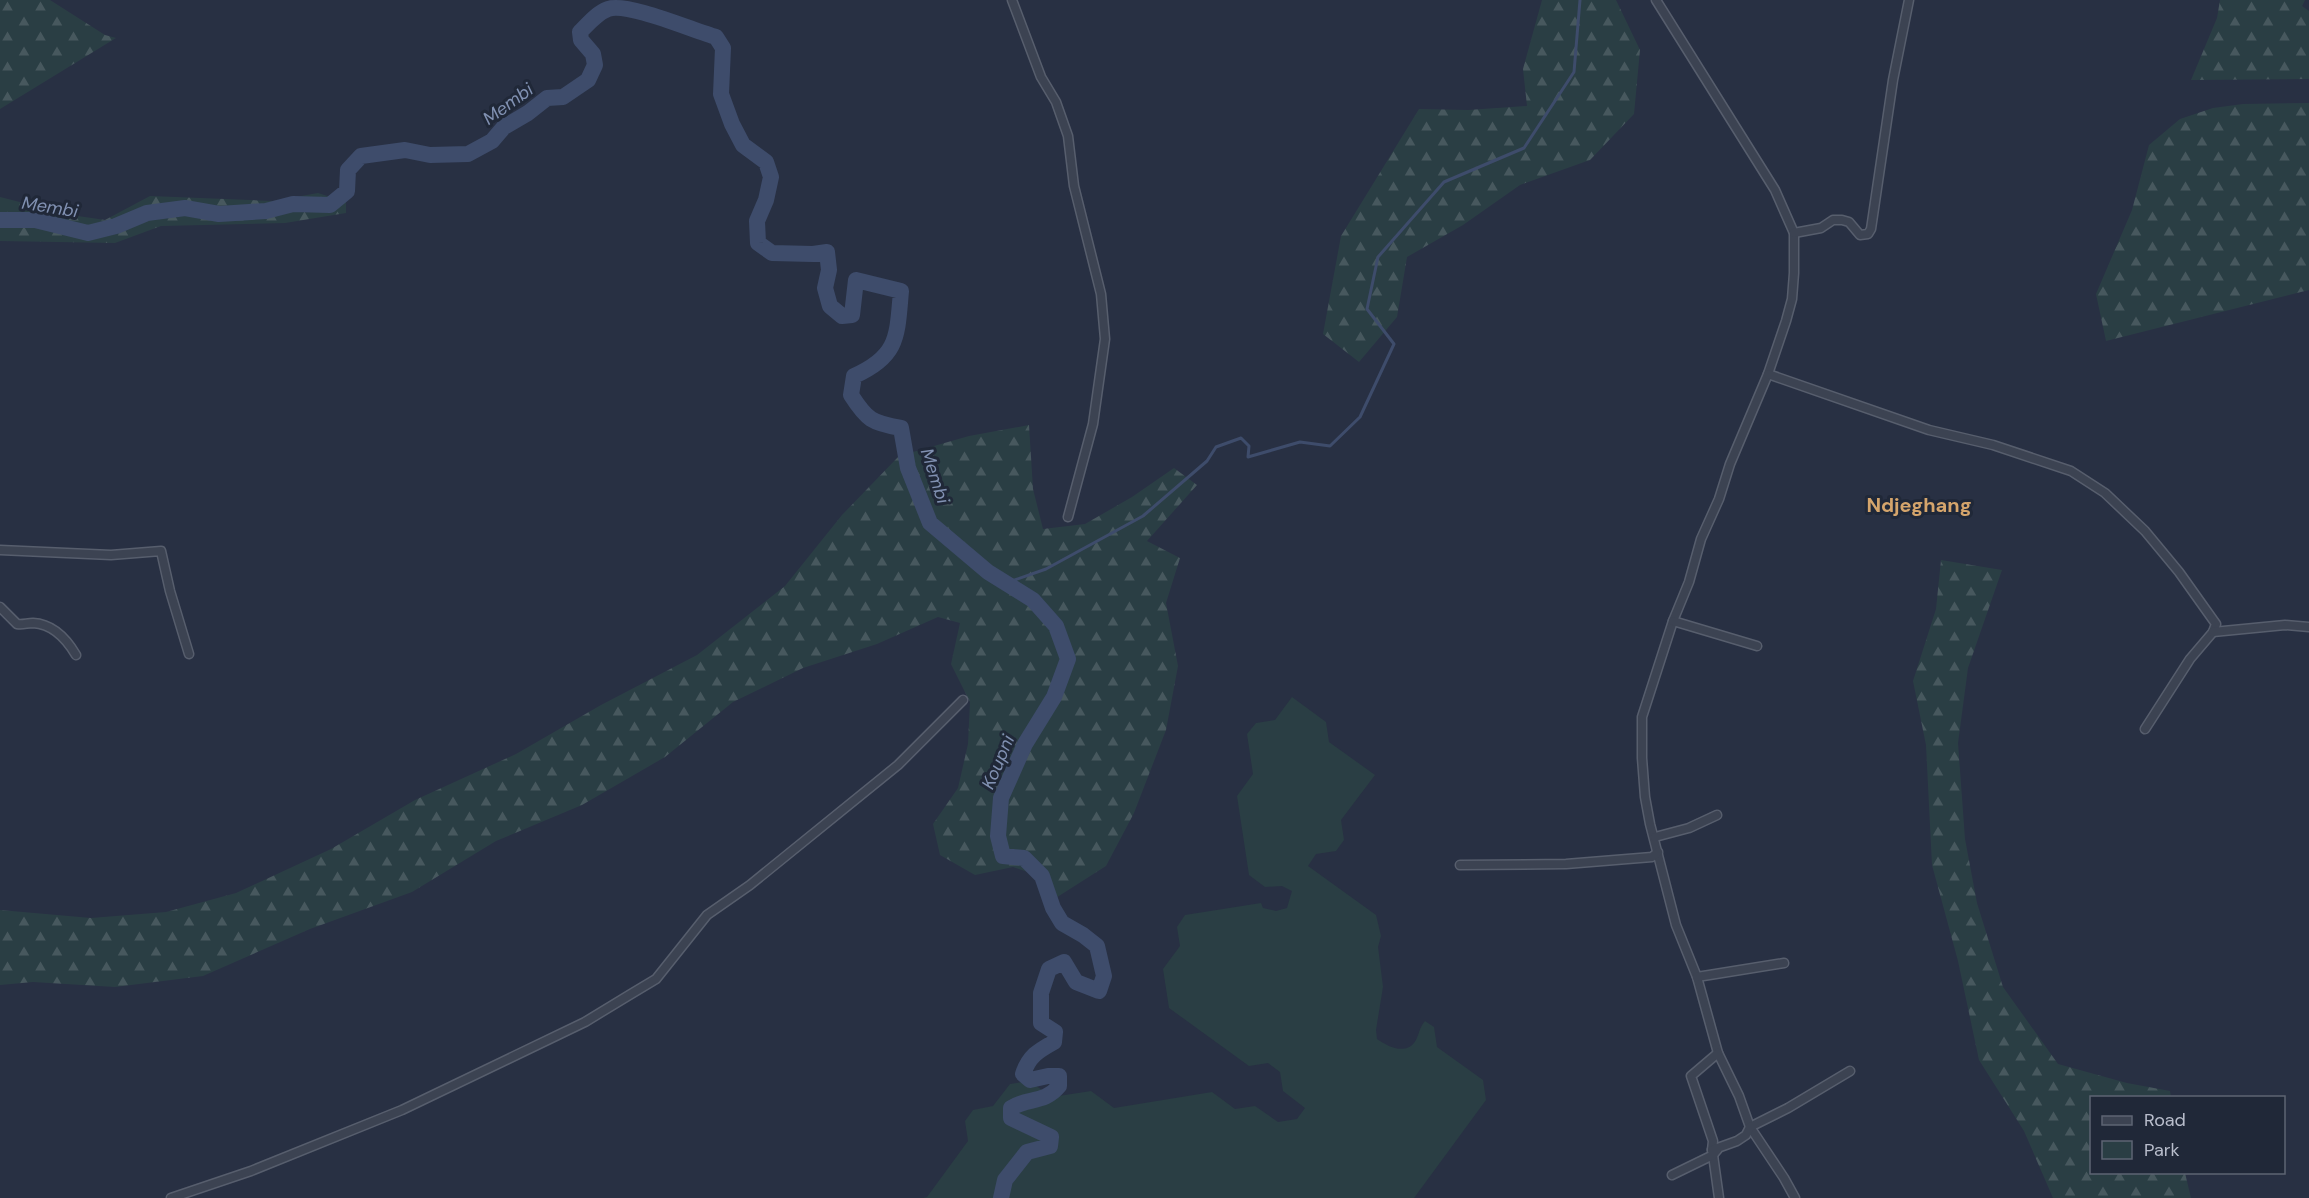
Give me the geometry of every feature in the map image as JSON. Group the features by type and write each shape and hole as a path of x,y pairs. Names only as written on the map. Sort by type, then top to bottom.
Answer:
{"street":[{"path":"1012,0 1041,77 1056,102 1068,136 1074,186 1101,294 1105,339 1093,424 1068,517"},
{"path":"1656,0 1775,190 1794,233 1792,299 1768,374 1701,539 1689,582 1673,621 1642,717 1642,758 1645,797 1676,925 1697,977 1718,1053 1739,1095 1750,1127 1795,1198"},
{"path":"1794,233 1821,228 1833,220 1849,222 1860,235 1868,234 1871,229 1892,91 1909,0"},
{"path":"1768,374 1929,430 1993,445 2071,471 2105,493 2145,531 2180,572 2216,624 2213,632 2190,659 2145,729"},
{"path":"0,550 111,555 161,551 170,591 189,654"},
{"path":"0,607 17,624 36,624 61,633 76,655"},
{"path":"1673,621 1757,646"},
{"path":"2213,632 2285,625 2309,627"},
{"path":"171,1198 251,1171 402,1110 585,1022 656,979 707,915 759,878 898,765 963,700"},
{"path":"1655,837 1689,828 1717,815"},
{"path":"1460,865 1566,864 1652,857 1658,852"},
{"path":"1697,977 1784,963"},
{"path":"1718,1053 1691,1076 1713,1142 1719,1198"},
{"path":"1672,1175 1737,1141 1746,1135 1750,1127 1788,1108 1850,1071"}],"green space":[{"path":"0,0 50,0 105,35 116,38 0,109"},
{"path":"1542,0 1616,0 1640,50 1634,114 1590,160 1520,185 1463,225 1407,257 1397,317 1359,362 1323,334 1341,236 1419,109 1468,110 1527,106 1523,69"},
{"path":"2220,0 2305,0 2302,6 2309,11 2309,79 2191,80 2217,18"},
{"path":"2309,103 2309,290 2106,341 2096,294 2132,210 2149,145 2180,119 2213,108 2243,104"},
{"path":"318,193 346,202 346,213 285,223 161,226 115,243 0,241 0,197 71,215 105,220 150,196 273,201"},
{"path":"1029,425 1033,489 1043,529 1085,524 1132,497 1174,468 1197,485 1147,541 1180,558 1166,603 1178,666 1166,730 1134,813 1106,866 1051,901 1045,878 1013,867 975,875 940,855 933,824 958,788 968,744 970,702 951,664 960,623 938,617 877,644 803,668 733,702 665,757 582,805 496,841 412,892 310,929 203,976 115,987 33,982 0,985 0,910 91,918 166,912 236,893 331,849 415,800 516,754 601,705 697,655 785,586 842,515 899,456 969,436"},
{"path":"1941,560 2002,570 1968,668 1958,743 1965,839 1977,903 2003,987 2058,1064 2127,1083 2170,1091 2171,1096 2090,1096 2090,1174 2185,1174 2191,1198 2053,1198 2024,1131 1979,1060 1958,961 1932,865 1926,745 1913,681 1936,609"},
{"path":"1292,697 1326,722 1329,742 1375,775 1341,820 1344,840 1336,851 1316,854 1308,866 1376,915 1381,936 1378,947 1383,987 1376,1030 1377,1039 1390,1047 1401,1049 1410,1047 1425,1021 1434,1027 1437,1047 1483,1080 1486,1100 1414,1198 923,1198 927,1197 968,1141 965,1121 973,1110 993,1106 1010,1084 1029,1081 1052,1097 1091,1091 1114,1108 1212,1092 1235,1109 1255,1106 1278,1122 1297,1119 1305,1108 1283,1091 1280,1072 1268,1063 1249,1066 1169,1008 1163,969 1180,946 1177,927 1185,915 1261,903 1263,908 1276,911 1287,908 1292,891 1282,886 1265,887 1249,875 1237,796 1253,774 1247,734 1256,723 1275,720"}],"waterway":[{"path":"1006,583 1046,569 1143,516 1207,461 1216,447 1241,438 1249,446 1248,457 1300,442 1330,446 1360,417 1394,344 1367,309 1378,257 1444,182 1524,148 1574,72 1580,0"},
{"name":"Membi","path":"0,220 35,220 88,233 116,226 147,213 185,208 219,214 266,211 293,204 330,205 347,191 348,170 361,156 405,150 430,155 468,154 492,141 504,127 528,113 547,98 563,97 588,80 595,65 593,54 581,40 580,32 596,16 608,9 617,8 645,13 716,37 723,48 721,94 732,124 743,145 766,162 771,177 766,200 757,221 758,243 772,253 827,252 829,270 825,288 830,306 842,316 852,315 856,280 901,291 893,343 880,361 854,376 851,395 861,410 871,419 901,428 908,468 930,523 988,572 1033,600 1056,626 1068,659 1054,697 1025,744 1001,798 998,836 1003,856 1024,858 1042,876 1053,908 1062,923 1097,946 1104,976 1099,991 1076,982 1064,962 1049,969 1041,993 1041,1023 1055,1032 1054,1042 1035,1055 1023,1074 1030,1080 1059,1076 1059,1086 1042,1098 1011,1108 1011,1118 1051,1137 1050,1146 1027,1152 1005,1180 1001,1198"}],"district":[{"name":"Ndjeghang","path":"1919,505"}],"water label":[{"name":"Koupni","path":"998,762"}]}
